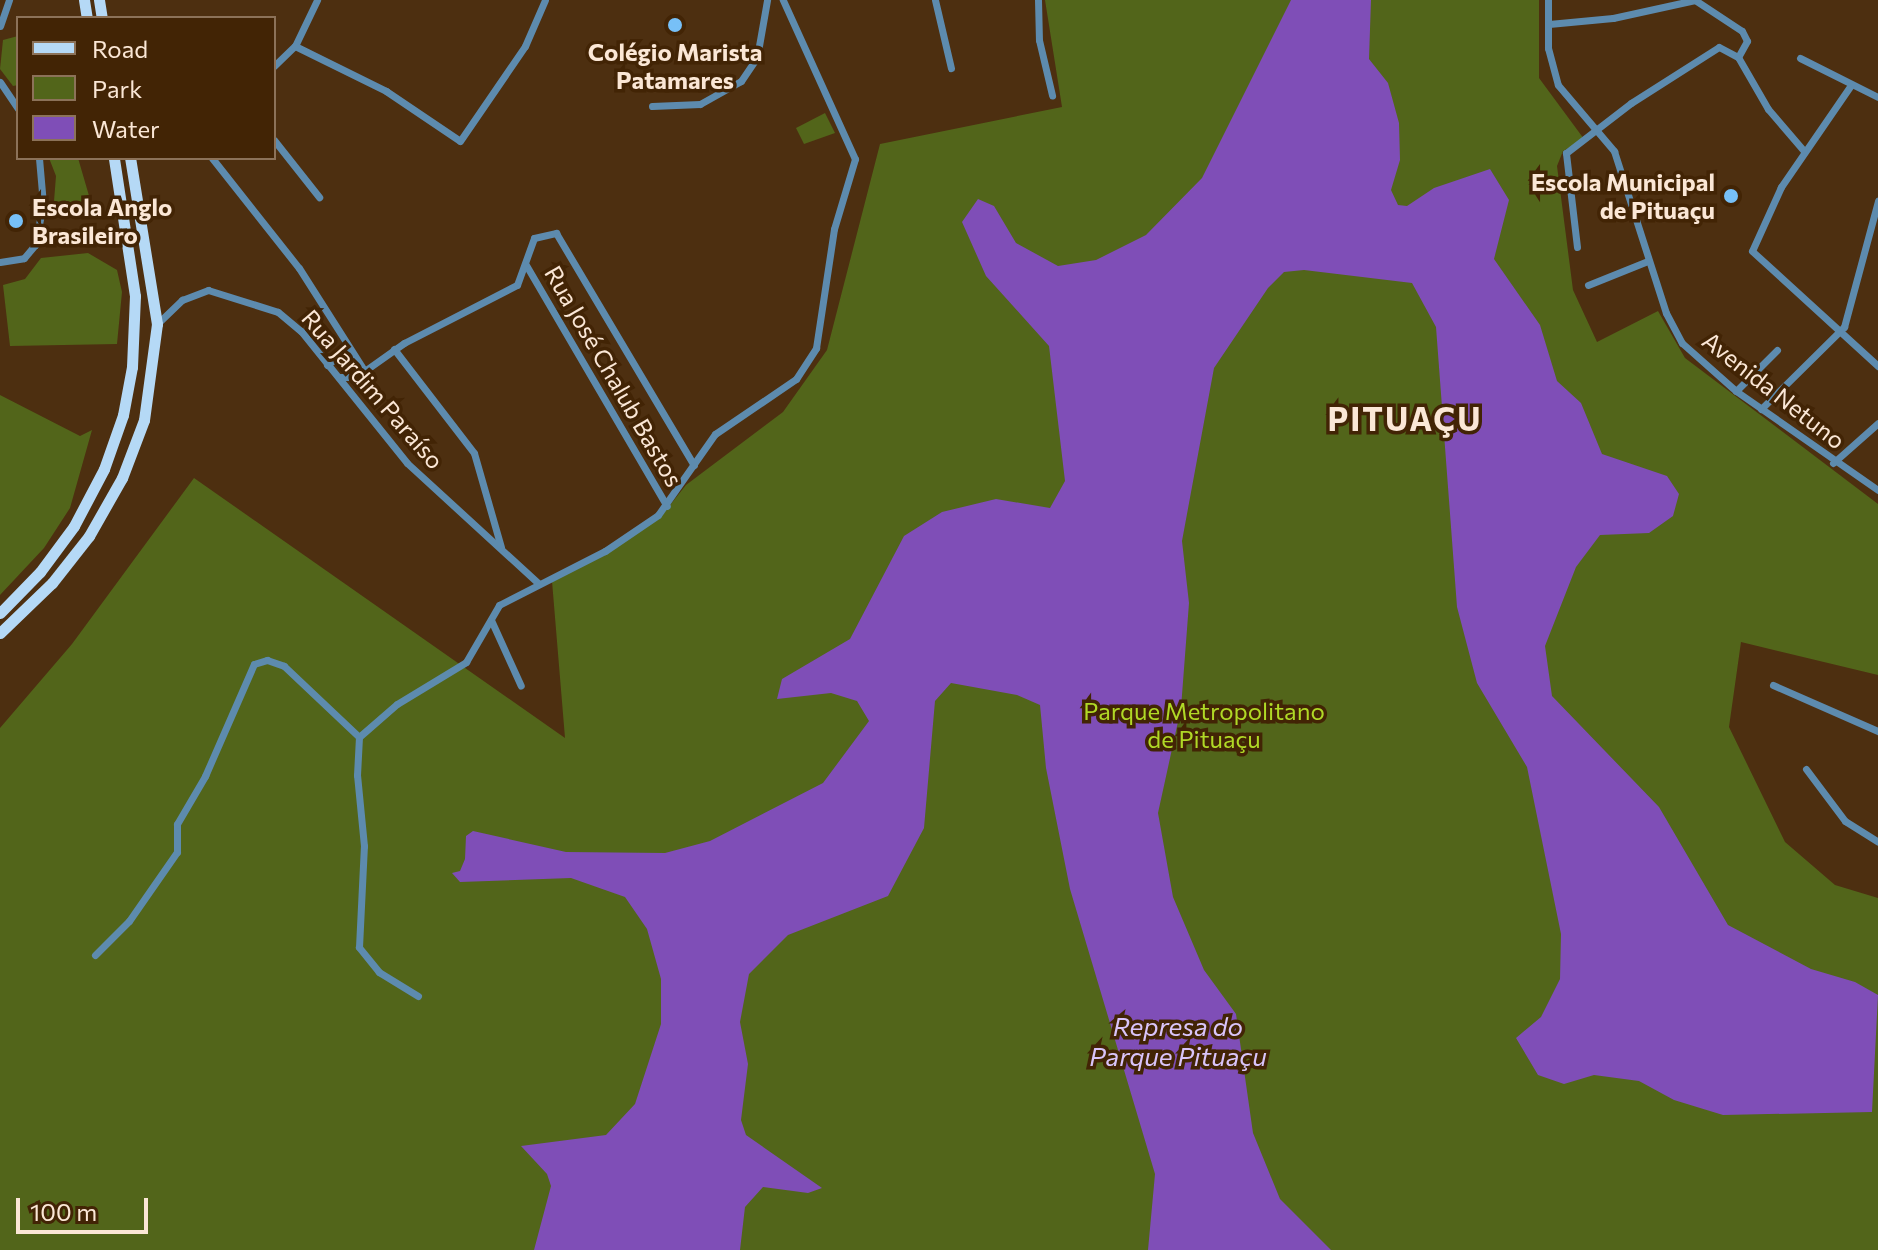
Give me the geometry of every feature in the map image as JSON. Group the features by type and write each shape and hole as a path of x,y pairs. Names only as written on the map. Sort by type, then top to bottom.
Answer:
{"main road":[{"path":"0,613 40,572 80,516 112,448 128,392 135,296 114,160"},
{"path":"0,633 70,560 122,478 150,396 157,324 130,160"}],"street":[{"path":"0,26 9,0"},
{"path":"276,64 295,46 317,0"},
{"path":"295,46 386,91 460,141 525,46 545,0"},
{"path":"652,106 700,104 741,81 757,57 767,0"},
{"path":"418,996 379,972 359,947 364,846 357,775 359,737 397,704 466,662 506,601 622,541 667,506 722,426 796,379 812,359 834,229 855,166 853,150 783,0"},
{"path":"935,0 951,68"},
{"path":"1038,0 1039,40 1052,95"},
{"name":"Avenida Netuno","path":"1548,0 1548,48 1558,85 1598,129 1619,161 1648,261 1682,343 1736,391 1833,463 1878,490"},
{"path":"1549,24 1695,0 1742,31 1747,41 1738,57"},
{"path":"1577,247 1564,158 1598,129 1719,47 1738,57 1768,109 1804,151"},
{"path":"1800,58 1878,97"},
{"path":"0,82 16,106"},
{"path":"1851,85 1804,151 1762,221 1752,251 1878,366"},
{"path":"276,143 319,197"},
{"path":"0,262 24,258 35,245 43,195 39,160"},
{"path":"214,160 299,268 347,350 364,370"},
{"path":"1761,409 1840,331 1878,201"},
{"path":"339,377 350,380 394,349 517,285 534,238 549,231 561,236 694,465"},
{"path":"1588,285 1648,261"},
{"name":"Rua José Chalub Bastos","path":"526,265 667,506"},
{"name":"Rua Jardim Paraíso","path":"157,324 192,293 228,293 262,303 291,321 407,463 539,584"},
{"path":"394,349 474,453 502,549"},
{"path":"327,365 347,350"},
{"path":"1736,391 1777,350"},
{"path":"1833,463 1878,423"},
{"path":"491,620 521,686"},
{"path":"95,955 129,921 177,852 177,824 205,776 254,664 267,660 284,666 359,737"},
{"path":"1773,685 1878,731"},
{"path":"1806,769 1845,821 1878,842"}],"green space":[{"name":"Parque Metropolitano de Pituaçu","path":"1045,0 1539,0 1539,78 1584,139 1563,151 1557,166 1573,290 1597,342 1658,311 1685,358 1878,504 1878,675 1741,642 1729,727 1785,842 1835,885 1878,898 1878,1250 0,1250 0,728 72,644 194,478 565,738 552,581 659,519 686,485 783,412 827,350 880,144 1062,107"},
{"path":"16,37 16,85 13,86 0,69 3,40"},
{"path":"825,113 835,133 804,144 796,128"},
{"path":"50,160 79,160 92,206 54,201 56,176"},
{"path":"88,253 117,270 122,292 117,344 10,346 3,285 25,279 41,258"},
{"path":"0,395 80,436 92,430 70,508 44,548 0,595"}],"water":[{"name":"Represa do Parque Pituaçu","path":"1291,0 1371,0 1369,59 1388,83 1399,123 1400,160 1391,190 1398,205 1407,206 1434,188 1490,169 1509,200 1494,259 1540,325 1557,381 1581,403 1602,454 1667,476 1679,494 1673,516 1649,533 1600,535 1576,567 1545,646 1552,696 1659,807 1728,925 1811,969 1855,982 1878,995 1872,1112 1723,1115 1674,1100 1639,1081 1594,1075 1564,1084 1538,1075 1516,1038 1541,1017 1560,979 1561,934 1527,767 1477,683 1457,607 1436,327 1412,283 1304,270 1284,272 1268,288 1214,368 1182,541 1189,603 1181,708 1158,813 1173,897 1204,970 1236,1014 1253,1133 1280,1199 1331,1250 1148,1250 1155,1174 1070,889 1046,768 1040,705 1017,695 951,683 935,701 924,828 888,896 788,935 749,974 740,1022 748,1064 741,1120 746,1135 822,1188 808,1193 763,1187 745,1207 740,1250 534,1250 551,1186 547,1174 521,1146 606,1135 635,1104 661,1024 661,979 647,929 625,897 571,878 460,882 452,873 460,871 465,859 466,836 473,831 566,852 665,853 710,841 823,783 869,721 857,701 831,693 777,699 782,679 850,639 904,536 942,512 996,499 1050,508 1065,481 1049,346 986,276 962,222 978,199 994,206 1016,243 1058,266 1096,260 1146,235 1202,178"}],"place":[{"name":"Colégio Marista Patamares","path":"675,25"},
{"name":"Escola Municipal de Pituaçu","path":"1731,196"},
{"name":"Escola Anglo Brasileiro","path":"16,221"}],"district":[{"name":"PITUAÇU","path":"1405,418"}]}
